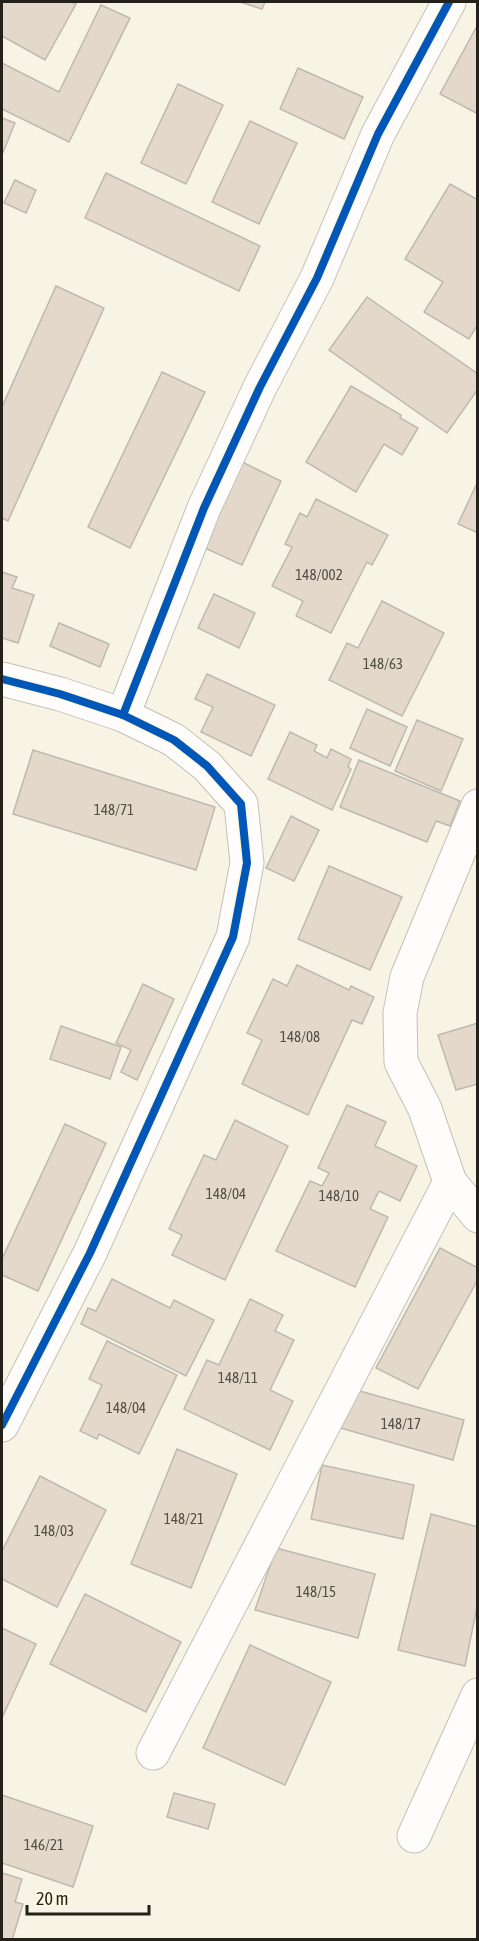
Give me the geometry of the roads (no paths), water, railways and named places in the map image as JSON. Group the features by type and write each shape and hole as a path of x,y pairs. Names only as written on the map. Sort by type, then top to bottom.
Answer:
{"street":[{"path":"123,715 204,508 260,387 317,278 378,134 448,2"},
{"path":"2,1425 90,1252 233,938 247,863 241,804 207,766 174,740 123,715 60,694 3,684"},
{"path":"477,806 407,977 400,1013 401,1062 425,1109 450,1182 477,1216"},
{"path":"153,1753 450,1182"},
{"path":"414,1836 477,1695"}]}
